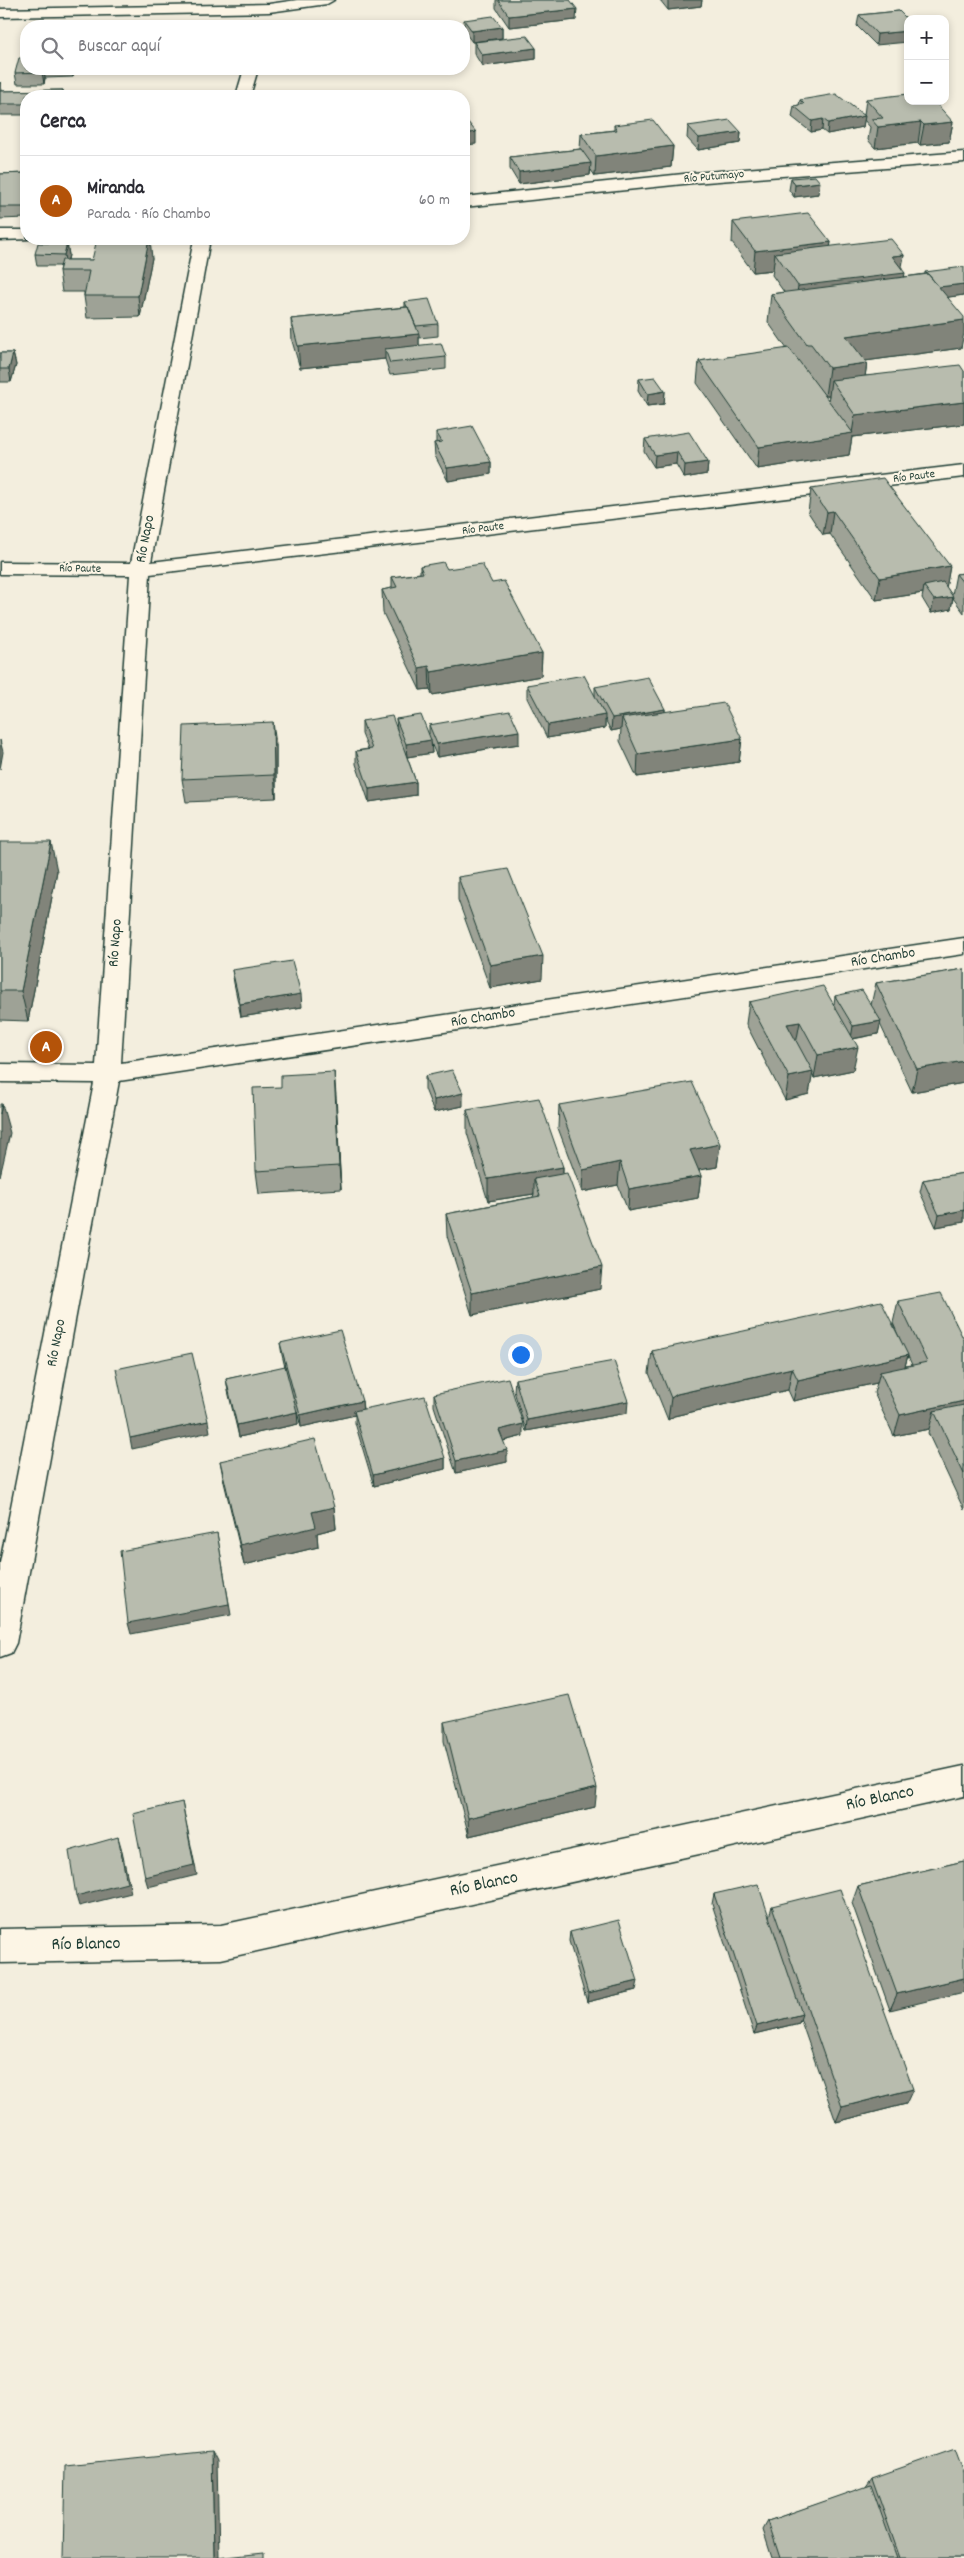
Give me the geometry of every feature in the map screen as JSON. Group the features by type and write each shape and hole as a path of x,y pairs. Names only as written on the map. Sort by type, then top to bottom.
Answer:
{"street":[{"path":"0,13 268,4 327,0"},
{"path":"265,20 268,4"},
{"path":"245,90 249,75"},
{"name":"Río Putumayo","path":"470,201 693,178 964,157"},
{"path":"0,235 20,235"},
{"name":"Río Napo","path":"0,1643 108,1074 140,569 201,245"},
{"name":"Río Paute","path":"0,568 140,569 964,471"},
{"name":"Río Chambo","path":"0,1073 108,1074 964,946"},
{"name":"Río Blanco","path":"0,1946 221,1942 964,1781"}],"building":[{"path":"498,0 570,0 577,9 509,16"},
{"path":"899,11 904,16 904,31 877,34 859,15"},
{"path":"493,16 502,27 472,31 470,20 464,20"},
{"path":"527,36 536,48 482,55 474,42"},
{"path":"19,58 20,58 20,73 15,73"},
{"path":"0,91 20,91 20,104 0,104"},
{"path":"836,94 865,116 828,123 823,119 812,121 794,106 804,104 800,100"},
{"path":"904,94 904,105 938,105 953,122 924,125 921,122 878,127 871,119 883,118 866,99"},
{"path":"653,120 673,146 596,156 581,134 617,130 614,125"},
{"path":"730,120 741,132 699,138 688,126"},
{"path":"470,125 476,132 470,133"},
{"path":"581,149 591,163 519,172 510,157"},
{"path":"20,173 20,207 0,207 0,174"},
{"path":"815,176 820,182 795,185 791,178"},
{"path":"808,213 831,242 755,251 733,222"},
{"path":"891,239 904,255 892,256 905,273 798,286 775,253"},
{"path":"37,245 66,245 64,255 35,254"},
{"path":"96,245 148,245 138,296 84,296 89,271 59,271 62,260 92,260"},
{"path":"964,267 964,284 939,287 925,272"},
{"path":"928,274 964,317 964,320 846,336 867,363 829,368 811,344 807,344 771,294"},
{"path":"429,299 438,324 416,326 405,302"},
{"path":"408,307 419,334 298,346 291,319"},
{"path":"441,343 446,357 390,363 385,349"},
{"path":"789,348 853,433 759,447 699,361"},
{"path":"0,353 13,353 9,369 0,369"},
{"path":"960,365 964,371 964,402 855,415 831,380"},
{"path":"655,377 665,391 648,394 639,379"},
{"path":"472,426 491,462 447,468 434,443 442,442 436,432"},
{"path":"689,432 708,462 685,465 677,452 655,455 645,439"},
{"path":"883,478 950,566 880,578 833,511 827,512 811,489"},
{"path":"443,562 447,569 482,564 492,583 504,581 542,653 431,672 429,666 419,668 382,590 397,587 392,577 423,573 420,566"},
{"path":"964,573 964,584 956,574"},
{"path":"943,582 953,597 934,600 924,586"},
{"path":"584,675 605,715 548,725 527,685"},
{"path":"648,677 665,709 612,718 595,687"},
{"path":"724,703 742,739 638,754 622,718"},
{"path":"510,711 519,731 437,744 429,725"},
{"path":"421,715 431,740 406,744 396,719"},
{"path":"392,716 416,782 369,789 356,751 372,749 362,721"},
{"path":"273,722 274,775 182,779 184,726"},
{"path":"0,842 51,842 21,991 0,991"},
{"path":"508,869 543,956 490,965 458,877"},
{"path":"292,961 301,994 240,1004 232,970"},
{"path":"964,969 964,1061 917,1069 876,983"},
{"path":"823,986 858,1047 818,1055 800,1022 787,1024 813,1072 789,1077 749,1002"},
{"path":"862,990 881,1021 853,1026 835,996"},
{"path":"452,1070 463,1093 434,1100 425,1076"},
{"path":"334,1072 339,1166 256,1171 253,1088 281,1087 281,1075"},
{"path":"692,1082 720,1144 690,1150 701,1176 629,1189 620,1162 583,1170 559,1105"},
{"path":"539,1098 563,1167 488,1179 467,1110"},
{"path":"567,1173 602,1267 472,1293 446,1214 540,1196 534,1179"},
{"path":"964,1173 964,1210 939,1215 923,1180"},
{"path":"941,1293 964,1340 964,1401 900,1415 880,1372 927,1362 898,1301"},
{"path":"881,1301 908,1355 798,1380 792,1368 677,1394 671,1398 652,1351"},
{"path":"340,1330 362,1401 300,1415 280,1343"},
{"path":"192,1353 208,1421 130,1438 116,1369"},
{"path":"614,1361 628,1401 527,1420 515,1379"},
{"path":"285,1366 297,1412 237,1425 226,1379"},
{"path":"508,1378 523,1424 499,1430 507,1450 456,1461 434,1394"},
{"path":"425,1396 445,1458 373,1475 354,1411"},
{"path":"964,1405 964,1474 934,1411"},
{"path":"315,1439 334,1507 312,1512 316,1527 240,1545 220,1461"},
{"path":"217,1533 229,1604 128,1623 120,1551"},
{"path":"569,1695 597,1788 468,1818 444,1722"},
{"path":"182,1802 194,1865 145,1877 133,1814"},
{"path":"118,1837 127,1883 76,1896 69,1851"},
{"path":"964,1861 964,1978 897,1994 858,1886"},
{"path":"758,1884 802,2014 757,2026 714,1894"},
{"path":"840,1889 913,2089 842,2107 772,1906"},
{"path":"619,1920 638,1981 588,1993 570,1932"},
{"path":"955,2449 964,2473 964,2558 900,2558 872,2478"},
{"path":"212,2451 214,2558 63,2558 65,2466"},
{"path":"871,2485 897,2558 780,2558 768,2521"},
{"path":"264,2553 264,2558 217,2558"}],"place":[{"name":"Miranda","path":"46,1047"}]}
